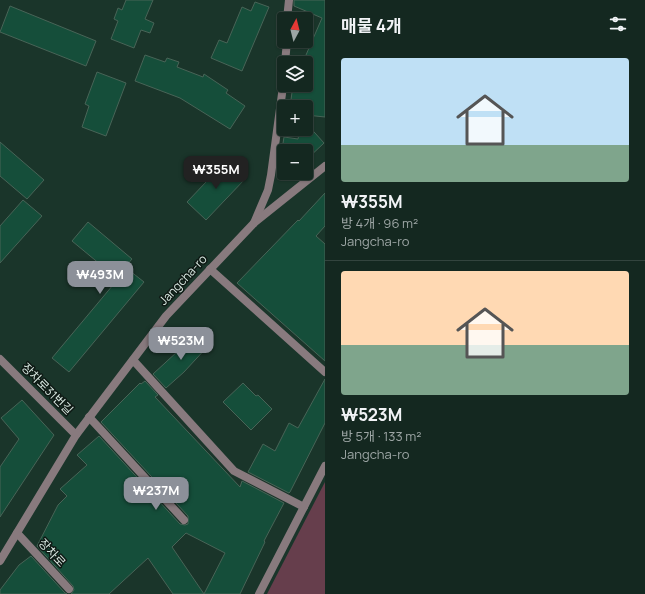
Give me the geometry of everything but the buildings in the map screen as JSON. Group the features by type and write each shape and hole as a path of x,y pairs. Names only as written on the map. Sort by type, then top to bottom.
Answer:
{"street":[{"path":"288,12 289,0"},
{"name":"Jangcha-ro","path":"0,561 76,435 89,417 166,316 254,223 268,190 282,92"},
{"path":"254,223 325,166"},
{"path":"210,269 325,372"},
{"name":"장차로31번길","path":"0,359 76,435"},
{"path":"133,360 234,472 304,507"},
{"path":"89,417 184,520"},
{"path":"259,594 325,466"},
{"name":"장차로","path":"17,533 69,589"}],"shaded area":[{"path":"325,482 325,594 267,594"}]}
